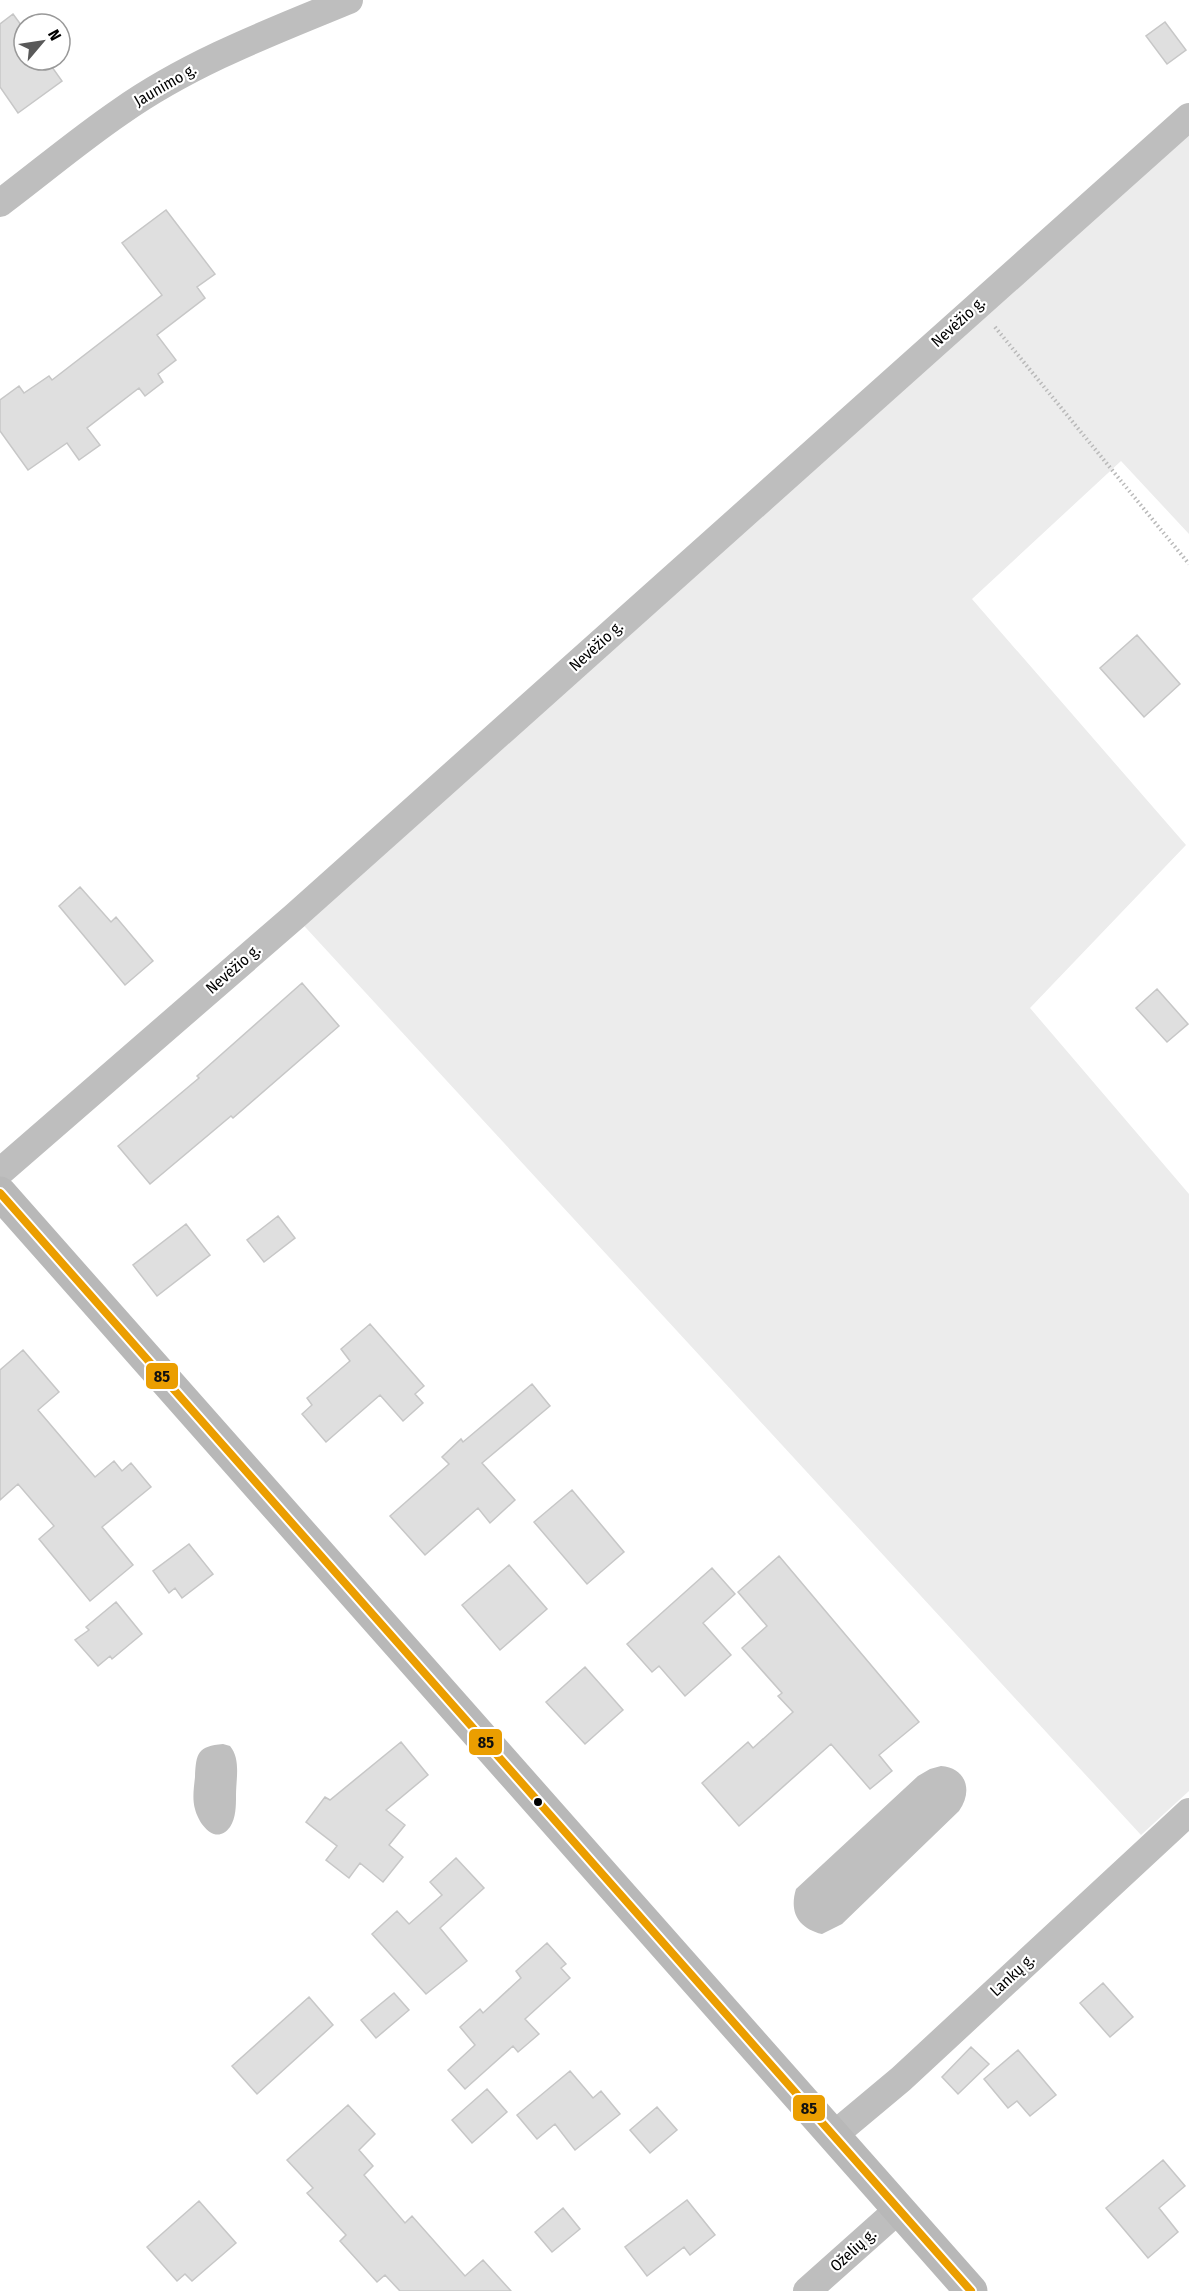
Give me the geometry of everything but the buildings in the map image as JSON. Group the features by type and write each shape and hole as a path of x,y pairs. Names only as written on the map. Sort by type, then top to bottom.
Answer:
{"main road":[{"path":"0,1193 971,2291"}],"street":[{"name":"Jaunimo g.","path":"0,203 120,111 158,88 262,36 349,0"},
{"name":"Nevėžio g.","path":"0,1172 295,916 1189,117"},
{"name":"Lankų g.","path":"834,2135 901,2079 1189,1812"},
{"name":"Oželių g.","path":"807,2291 899,2209"}],"path":[{"path":"977,305 1189,564"}],"shaded area":[{"path":"1189,133 1189,534 1121,461 972,599 1186,845 1030,1008 1189,1194 1189,1791 1141,1835 295,916"},
{"path":"223,1744 230,1746 236,1757 235,1816 225,1832 214,1834 204,1827 195,1809 196,1762 203,1749"},
{"path":"941,1766 957,1771 965,1782 966,1796 959,1811 842,1924 822,1934 801,1923 795,1912 796,1889 918,1776"}],"transit line":[{"name":"85","path":"0,1193 971,2291"}]}
